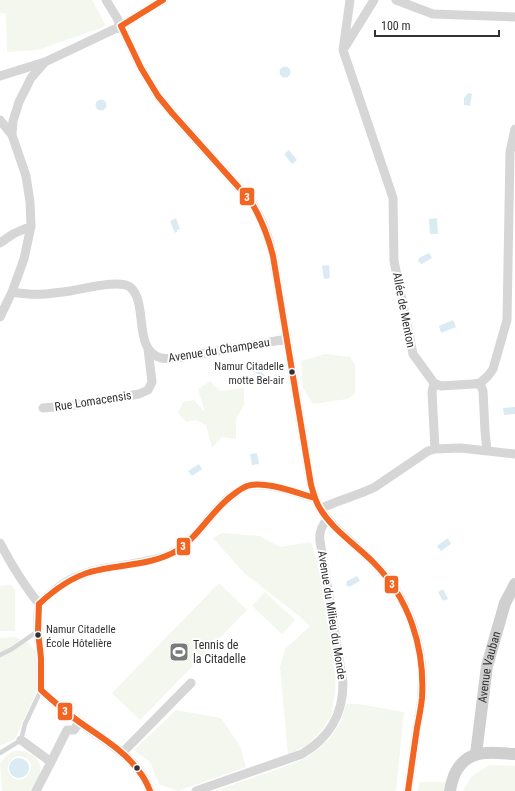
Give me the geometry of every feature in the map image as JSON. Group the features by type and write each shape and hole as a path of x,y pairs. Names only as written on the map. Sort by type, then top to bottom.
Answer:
{"main road":[{"name":"Avenue Vauban","path":"476,754 487,666 505,604 515,584"},
{"path":"450,791 452,780 460,765 466,759 476,754 515,754"}],"street":[{"path":"106,0 121,26 143,71 158,96 250,200 261,218 273,256 311,485 315,498 328,519 373,562 390,582 409,616 416,637 421,661 422,691 408,791"},
{"path":"0,76 45,62 121,26 163,0"},
{"name":"Allée de Menton","path":"350,0 343,50 394,198 394,261 413,354 434,383"},
{"path":"343,50 374,0"},
{"path":"396,0 433,14 515,17"},
{"path":"12,135 13,121 19,102 30,78 45,62"},
{"path":"0,120 12,135 26,176 30,202 31,226 24,259 12,292 0,317"},
{"path":"435,449 432,392 434,383 441,386 473,384 480,382 488,376 493,369 507,320 510,152 515,129"},
{"path":"0,243 13,234 31,226"},
{"path":"12,292 26,295 68,291 101,285 122,284 129,286 138,301 148,349"},
{"name":"Avenue du Champeau","path":"148,349 155,355 162,358 177,358 287,339"},
{"name":"Rue Lomacensis","path":"43,408 82,404 139,394 148,390 152,382 148,349"},
{"path":"480,382 483,391 484,431 487,451"},
{"path":"320,508 375,487 428,451 435,449 462,448 515,454"},
{"path":"39,604 76,577 94,571 157,559 169,555 184,546 226,500 247,486 272,486 315,498"},
{"name":"Avenue du Milieu du Monde","path":"196,791 302,754 318,743 328,733 334,724 340,708 343,683 320,541 320,529 328,519"},
{"path":"0,543 27,589 39,604 38,631 42,658 41,690 79,722 122,753 144,777 150,791"},
{"path":"122,753 191,682"},
{"path":"36,791 67,730 74,730 79,722"},
{"path":"22,740 51,762"}],"lane":[{"path":"0,655 12,649 38,631"},
{"path":"0,753 22,740 25,724 41,690"}],"shaded area":[{"path":"0,0 92,0 106,26 38,50 7,52 6,14 0,13"},
{"path":"285,66 289,68 291,72 289,76 285,78 281,76 279,72 281,68"},
{"path":"468,93 472,94 470,106 464,105 464,98"},
{"path":"99,100 103,100 105,101 105,109 99,110 96,107 96,103"},
{"path":"289,150 297,160 292,164 284,154"},
{"path":"176,218 180,229 175,233 170,221"},
{"path":"437,218 438,234 430,234 429,219"},
{"path":"429,253 432,258 422,264 418,261 419,258"},
{"path":"329,265 330,278 324,279 322,266"},
{"path":"453,320 456,327 441,333 439,326"},
{"path":"325,354 350,357 355,365 355,394 347,399 313,404 303,388 301,361"},
{"path":"256,368 259,368 267,378 265,386 259,385 257,382 258,378"},
{"path":"210,381 220,391 244,388 244,405 236,418 236,439 222,437 212,448 206,425 196,420 186,422 178,413 183,402 194,400 205,412 198,389"},
{"path":"515,407 515,414 504,415 503,408"},
{"path":"257,453 259,464 252,465 250,454"},
{"path":"199,464 202,469 192,476 188,471"},
{"path":"222,533 260,536 280,547 311,542 319,568 336,674 335,693 331,716 321,731 307,745 288,755 280,667 285,649 310,626 244,573 213,538"},
{"path":"448,538 451,544 441,551 437,546"},
{"path":"357,576 360,581 349,587 346,585 347,581"},
{"name":"Tennis de la Citadelle","path":"219,583 247,610 140,720 112,693"},
{"path":"11,585 15,590 15,631 0,631 0,586"},
{"path":"443,589 448,599 443,601 438,592"},
{"name":"Tennis de la Citadelle","path":"265,592 295,620 282,634 252,606"},
{"path":"15,637 28,643 38,654 36,693 15,739 0,746 0,638"},
{"path":"346,704 358,704 404,712 396,791 215,791 287,766 308,757 332,736 341,721"},
{"path":"176,710 221,718 240,746 246,767 178,791 159,784 150,762 134,750"},
{"path":"13,751 24,751 36,758 39,763 40,773 33,791 2,791 0,763","holes":["17,756 25,758 30,762 31,767 27,777 17,779 11,776 8,770 8,765 10,762"]},
{"path":"19,758 26,761 29,768 26,775 19,778 12,775 9,768 12,761"},
{"path":"490,765 515,766 515,791 463,791 472,776"},
{"path":"419,782 445,782 444,791 418,791"}],"transit line":[{"name":"3","path":"121,26 163,0"},
{"name":"3","path":"121,26 141,68 158,96 250,200 261,220 273,256 311,485 315,498 329,521 386,576 405,607 417,642 421,660 422,698 408,791"},
{"name":"3","path":"39,604 63,585 90,572 146,562 168,555 180,549 197,533 222,504 247,486 272,486 315,498"},
{"name":"3","path":"39,604 38,631 41,658 41,690 70,715 108,742 132,762 142,775 150,791"}],"place":[{"name":"Namur Citadelle motte Bel-air","path":"292,372"},
{"name":"Namur Citadelle École Hôtelière","path":"38,635"},
{"name":"Tennis de la Citadelle","path":"179,652"}]}
